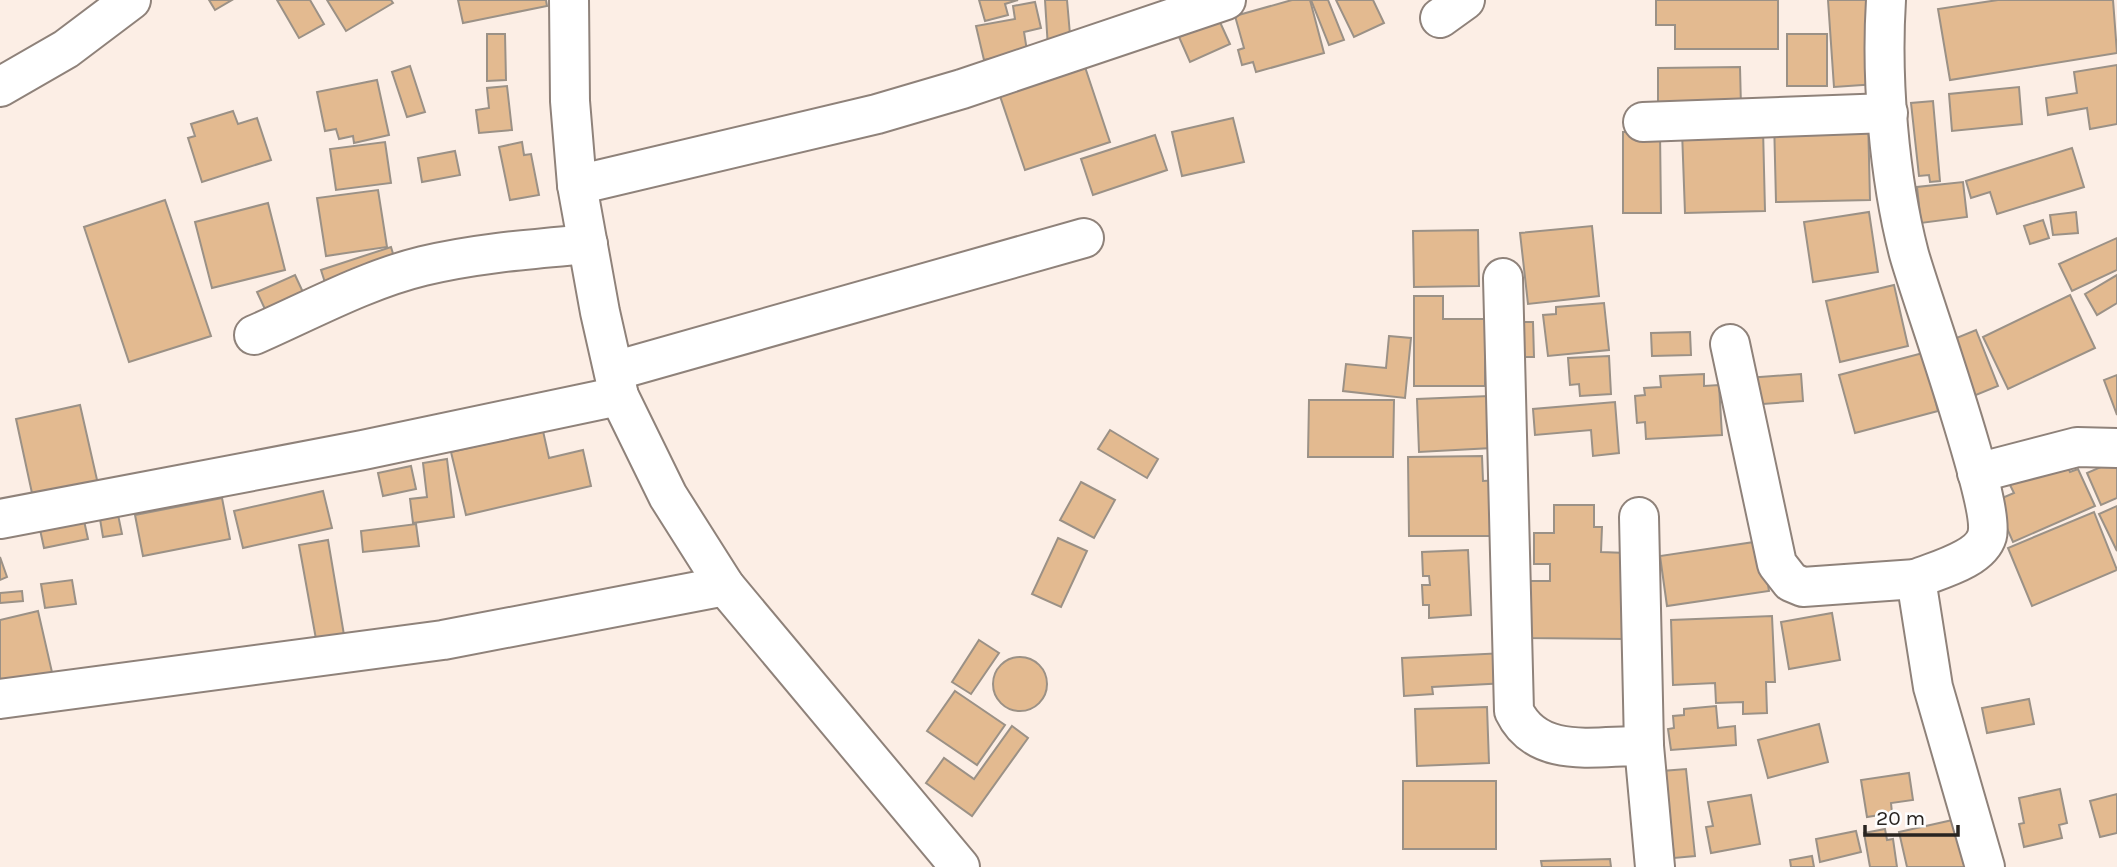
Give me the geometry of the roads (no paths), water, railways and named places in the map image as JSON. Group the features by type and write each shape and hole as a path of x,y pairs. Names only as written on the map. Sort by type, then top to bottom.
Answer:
{"street":[{"path":"569,0 570,101 578,185 617,383 668,496 725,586 955,865"},
{"path":"578,185 877,114 962,89 1226,0"},
{"path":"1730,344 1777,564 1783,575 1803,587 1916,579 1973,554 1984,543 1989,526 1977,473 1909,252 1895,176 1888,113 1885,0"},
{"path":"0,87 66,49 126,2"},
{"path":"1643,122 1888,113"},
{"path":"0,519 363,450 617,383 1084,238"},
{"path":"254,335 387,277 421,267 458,258 588,244"},
{"path":"1503,278 1514,712 1532,737 1549,745 1644,746"},
{"path":"1977,473 2077,447 2092,445 2117,448"},
{"path":"1639,517 1644,746 1655,867"},
{"path":"1916,579 1933,687 1984,867"},
{"path":"0,699 443,640 725,586"}]}
